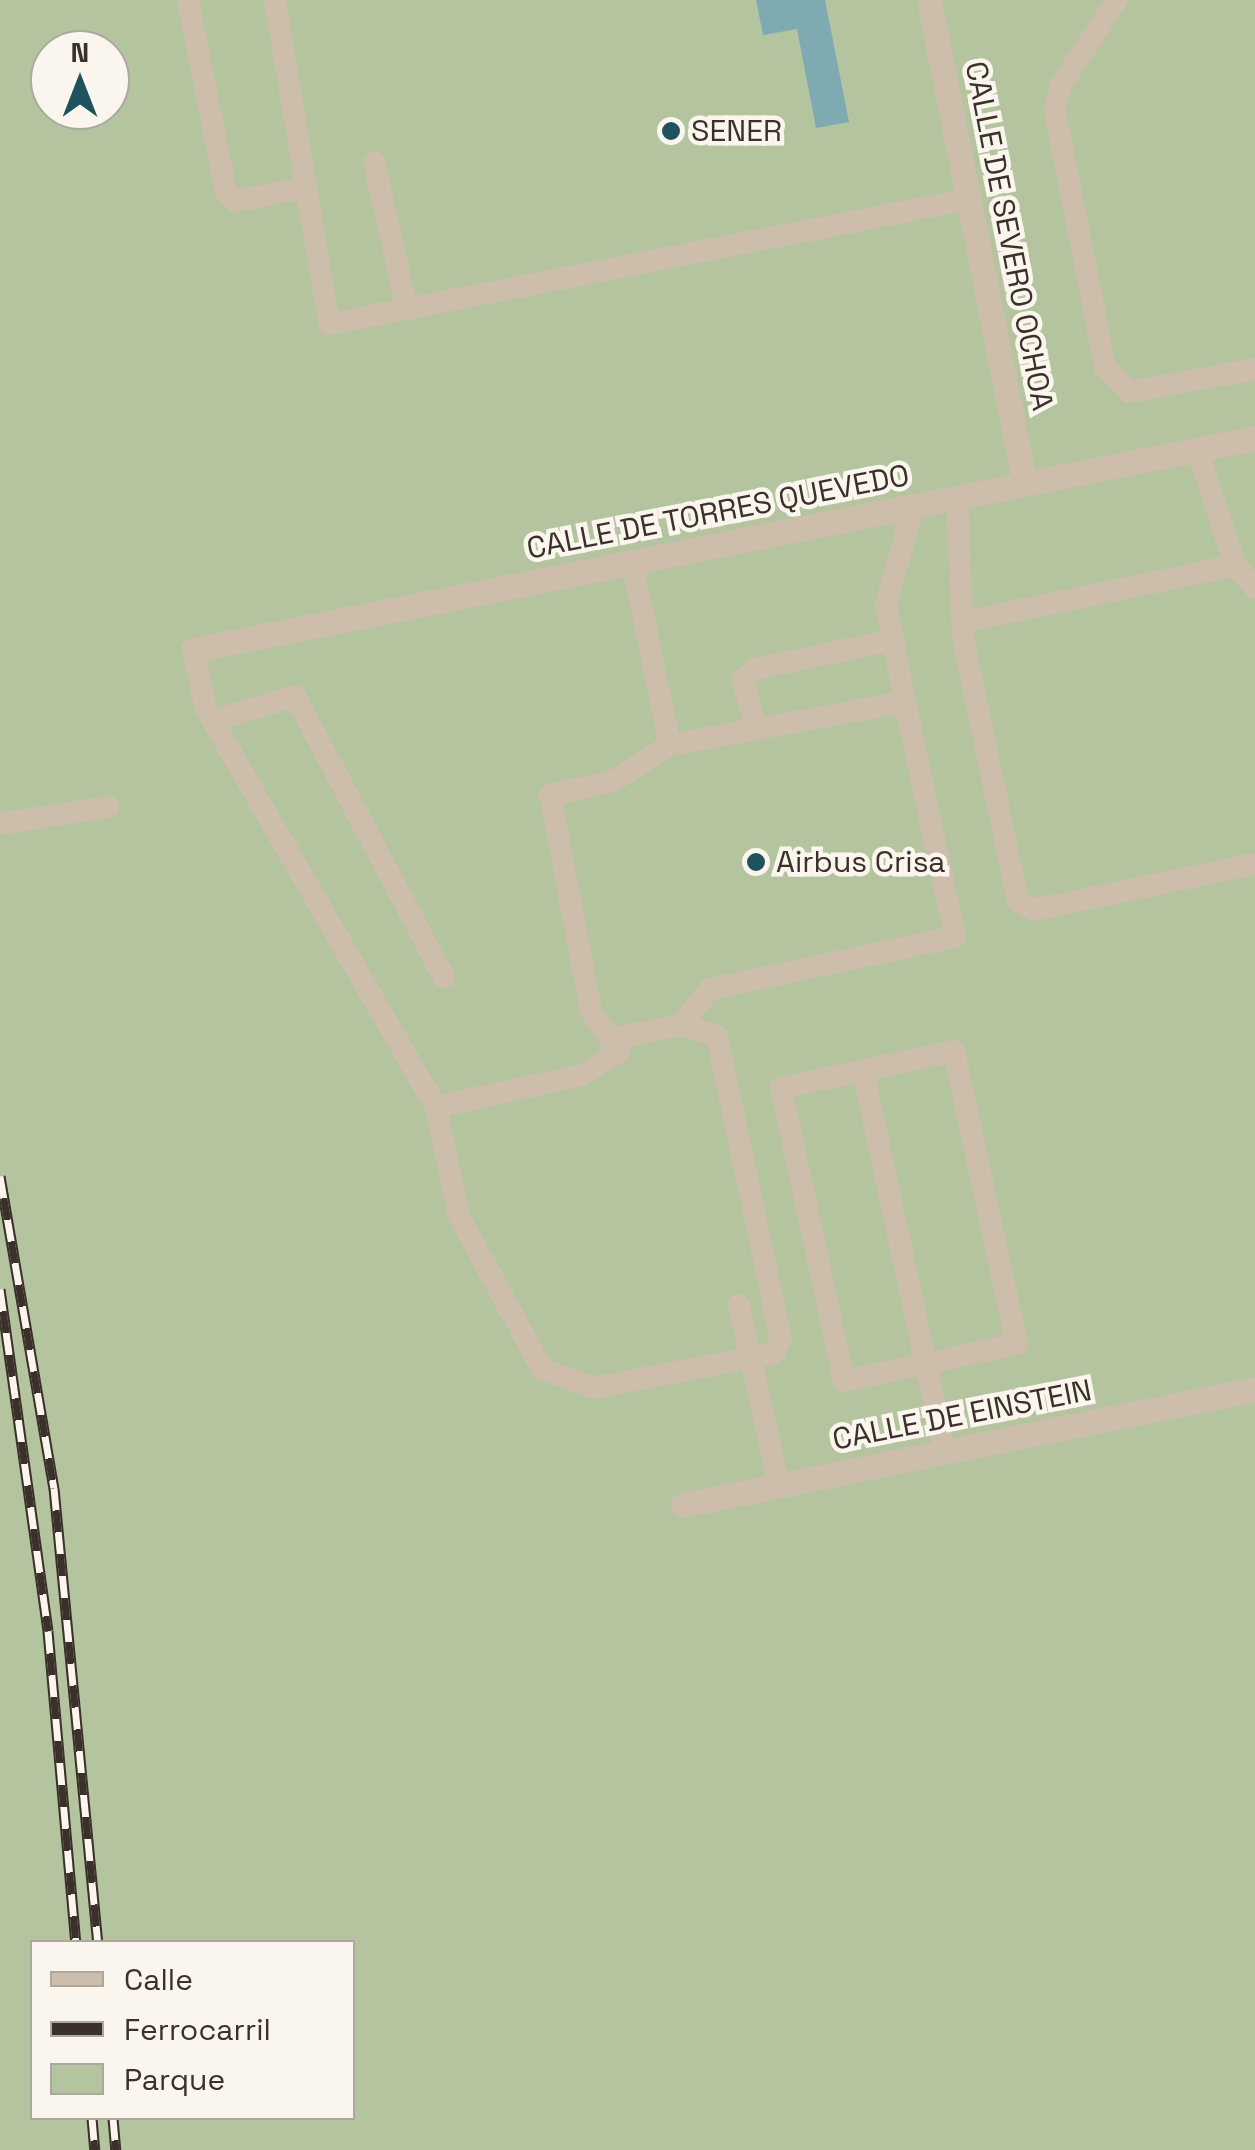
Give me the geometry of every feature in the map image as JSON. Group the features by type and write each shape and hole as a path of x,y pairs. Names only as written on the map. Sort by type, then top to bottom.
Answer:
{"street":[{"name":"CALLE DE SEVERO OCHOA","path":"929,0 1025,484"},
{"name":"CALLE DE TORRES QUEVEDO","path":"194,650 1255,438"},
{"name":"CALLE DE EINSTEIN","path":"683,1505 1255,1389"}],"lane":[{"path":"188,0 226,192 236,201 302,188"},
{"path":"275,0 311,170 302,188 329,324 969,199"},
{"path":"1116,0 1060,86 1055,111 1105,367 1128,392 1255,369"},
{"path":"374,162 406,309"},
{"path":"1197,449 1235,565 1255,588"},
{"path":"957,497 968,621 963,638 1018,901 1034,910 1255,864"},
{"path":"681,1025 710,989 955,937 886,604 914,506"},
{"path":"632,562 670,745"},
{"path":"968,621 1235,565"},
{"path":"756,730 744,680 754,669 893,640"},
{"path":"194,650 213,721 436,1107 458,1216 542,1369 594,1388 774,1353 780,1340 716,1036 681,1025 616,1038"},
{"path":"213,721 295,696 444,977"},
{"path":"436,1107 582,1076 619,1052 616,1038 591,1011 550,794 613,781 670,745 905,702"},
{"path":"0,824 109,807"},
{"path":"954,1051 1017,1344 926,1364 844,1380 781,1088 954,1051"},
{"path":"863,1070 944,1452"},
{"path":"739,1305 779,1486"}],"green space":[{"path":"0,0 1255,0 1255,2150 0,2150"}],"water":[{"path":"756,0 825,0 849,122 816,128 797,29 763,35"}],"railway":[{"path":"0,1176 54,1488 98,1940"},
{"path":"0,1289 48,1631 76,1940"},
{"path":"92,2120 95,2150"},
{"path":"113,2120 116,2150"}],"place":[{"name":"SENER","path":"671,131"},
{"name":"Airbus Crisa","path":"756,862"}]}
